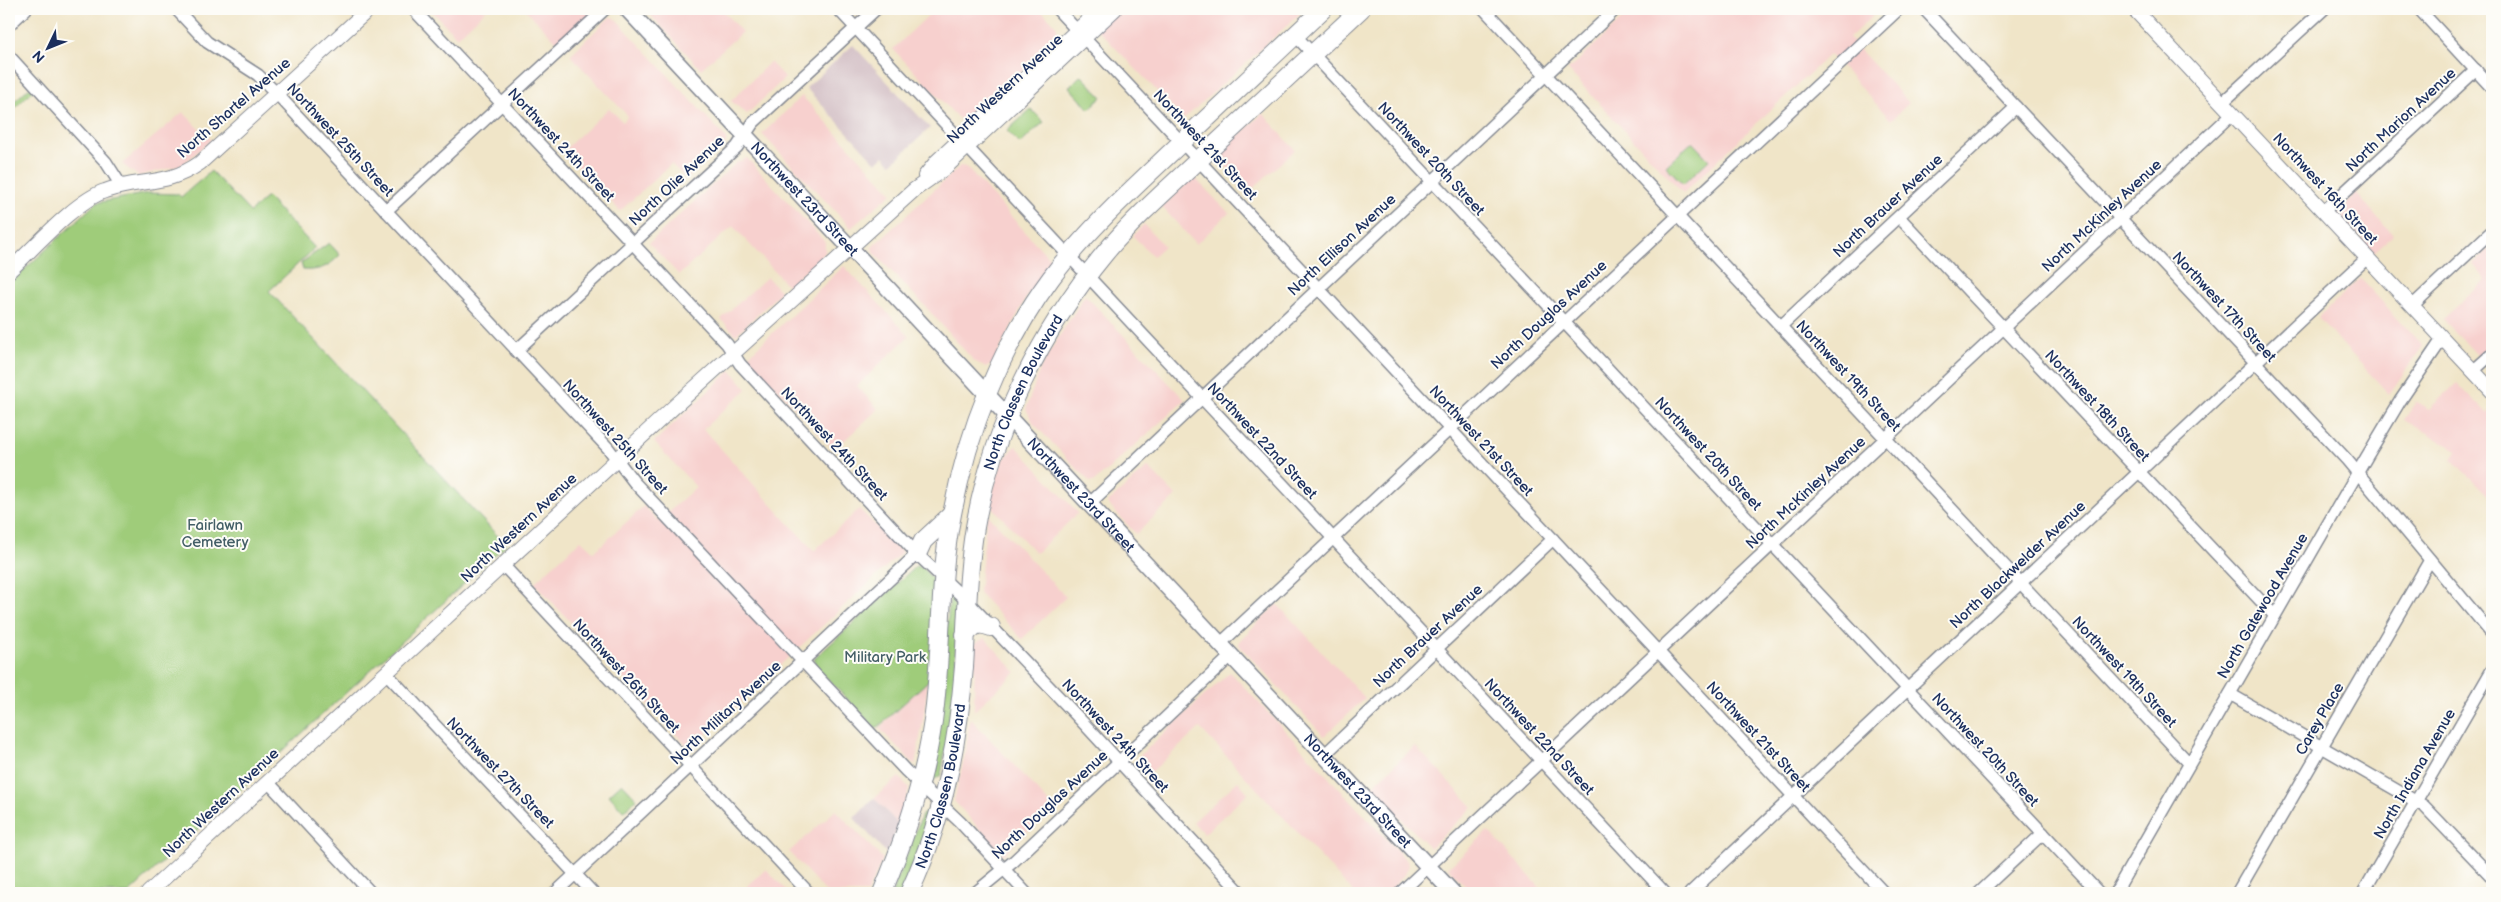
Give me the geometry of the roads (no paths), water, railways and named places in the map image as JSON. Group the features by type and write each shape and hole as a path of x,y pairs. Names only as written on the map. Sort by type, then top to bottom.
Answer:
{"main road":[{"name":"Northwest 23rd Street","path":"627,9 1453,893"},
{"name":"North Classen Boulevard","path":"882,893 906,831 920,784 935,706 943,578 951,515 962,471 986,394 1037,297 1070,256 1106,215 1323,9"},
{"name":"North Classen Boulevard","path":"909,893 928,849 941,804 956,736 970,564 980,499 1008,416 1045,342 1087,276 1124,232 1361,9"},
{"path":"918,554 923,541 951,515"},
{"path":"965,635 977,624 983,623 991,626"}],"street":[{"path":"9,25 26,9"},
{"name":"Northwest 25th Street","path":"176,9 207,42 258,75 277,94 608,448 623,470 920,784 1026,893"},
{"name":"North Shartel Avenue","path":"9,271 86,201 106,191 164,181 184,173 210,154 369,9"},
{"name":"Northwest 24th Street","path":"412,9 727,344 740,364 918,554 967,600 1241,893"},
{"path":"386,211 604,9"},
{"name":"Northwest 22nd Street","path":"838,9 1664,893"},
{"name":"North Olie Avenue","path":"516,351 737,147 753,123 876,9"},
{"name":"Northwest 21st Street","path":"1057,9 1884,893"},
{"name":"North Western Avenue","path":"1081,34 1100,9"},
{"name":"North Western Avenue","path":"153,892 268,782 616,460 914,190 945,168 964,143 1081,34 1115,9"},
{"name":"Northwest 19th Street","path":"1484,9 2189,763"},
{"name":"North Ellison Avenue","path":"1089,504 1616,9"},
{"name":"North Douglas Avenue","path":"1220,644 1899,9"},
{"name":"Northwest 17th Street","path":"1924,9 2357,473 2492,634"},
{"name":"Northwest 16th Street","path":"2134,9 2492,391"},
{"path":"2222,103 2324,9"},
{"path":"2419,9 2492,88"},
{"name":"Northwest 20th Street","path":"1295,35 2099,893"},
{"path":"9,56 106,162 122,187"},
{"name":"North Marion Avenue","path":"2324,211 2476,70"},
{"name":"North Brauer Avenue","path":"1781,326 2016,107"},
{"name":"North McKinley Avenue","path":"1400,893 2232,114"},
{"name":"Northwest 18th Street","path":"1899,217 2274,615"},
{"path":"2412,306 2492,231"},
{"name":"North Blackwelder Avenue","path":"1690,893 2368,258"},
{"name":"North Gatewood Avenue","path":"2115,893 2357,473 2400,401 2443,338"},
{"path":"2473,371 2492,354"},
{"name":"North Brauer Avenue","path":"1324,755 1553,540"},
{"name":"North Military Avenue","path":"555,893 918,554"},
{"name":"Carey Place","path":"2238,893 2430,560"},
{"name":"Northwest 26th Street","path":"503,565 809,893"},
{"name":"North Douglas Avenue","path":"975,893 1003,868 1014,862 1231,656"},
{"name":"North Indiana Avenue","path":"2363,893 2492,670"},
{"name":"Northwest 27th Street","path":"386,673 593,893"},
{"path":"2230,694 2417,801 2432,812 2492,877"},
{"path":"268,782 371,893"},
{"path":"1979,893 2043,834"}],"park label":[{"name":"Fairlawn Cemetery","path":"215,534"},
{"name":"Military Park","path":"885,657"}]}
